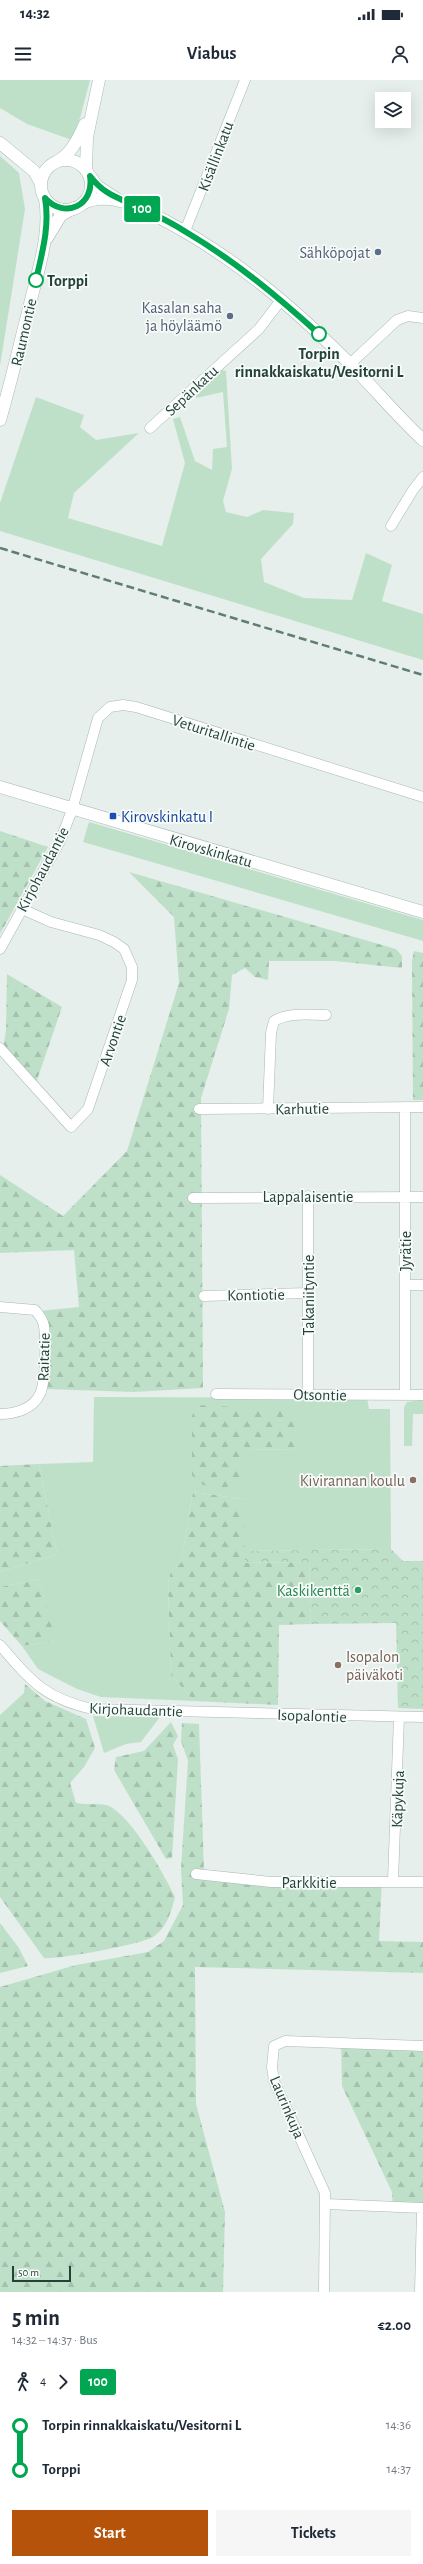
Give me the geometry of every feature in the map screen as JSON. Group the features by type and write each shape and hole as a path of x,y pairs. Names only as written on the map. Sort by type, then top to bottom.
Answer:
{"main road":[{"path":"78,206 90,192 85,154 90,114 98,80"},
{"path":"41,184 42,177 55,163 65,157 76,145 90,114"},
{"path":"0,143 17,155 34,171 41,184 45,198 58,208 78,206 92,200 118,200"},
{"path":"17,155 38,163 73,161 88,173 97,186 118,200 140,207 185,231 224,255 281,300 350,364 423,440"},
{"name":"Raumontie","path":"0,420 18,359 44,244 47,212 45,198"},
{"name":"Raumontie","path":"44,244 61,215 78,206"},
{"name":"Kirovskinkatu","path":"0,787 72,810 423,912"}],"street":[{"name":"Kisällinkatu","path":"185,231 245,80"},
{"name":"Sepänkatu","path":"150,428 259,329 281,300"},
{"path":"350,364 397,320 408,316 423,318"},
{"path":"391,526 413,490 423,477"},
{"name":"Veturitallintie","path":"72,810 98,718 110,707 123,705 136,707 423,797"},
{"name":"Kirjohaudantie","path":"0,949 52,856 72,810"},
{"name":"Arvontie","path":"0,1048 71,1128 88,1109 132,980 128,957 124,949 114,942 99,935 51,922 22,909"},
{"path":"268,1109 271,1033 274,1021 280,1017 292,1015 326,1015"},
{"name":"Jyrätie","path":"405,1107 405,1395"},
{"name":"Karhutie","path":"199,1109 423,1107"},
{"name":"Takaniityntie","path":"308,1196 308,1394"},
{"name":"Lappalaisentie","path":"193,1198 423,1196"},
{"path":"405,1285 423,1285"},
{"name":"Kontiotie","path":"204,1296 308,1293"},
{"name":"Raitatie","path":"0,1307 35,1310 44,1325 43,1383 40,1395 22,1410 11,1414 0,1414"},
{"name":"Otsontie","path":"216,1394 423,1395"},
{"name":"Kirjohaudantie","path":"0,1644 29,1679 47,1693 72,1705 105,1711 201,1712"},
{"name":"Isopalontie","path":"201,1712 423,1717"},
{"name":"Käpykuja","path":"393,1882 399,1717"},
{"name":"Parkkitie","path":"196,1874 265,1882 423,1882"},
{"name":"Laurinkuja","path":"326,2199 274,2081 272,2067 274,2046 285,2041 423,2046"},
{"path":"324,2292 326,2199 422,2208 420,2292"}],"green space":[{"path":"0,80 90,80 80,118 72,140 27,124 0,108"},
{"path":"0,156 19,173 25,209 0,366"},
{"path":"222,370 226,371 232,469 223,501 226,512 247,517 263,510 294,513 293,524 261,559 264,582 304,598 352,600 366,553 392,565 382,601 423,614 423,660 0,531 0,503 36,397 84,415 80,427 96,440 139,433 74,493 68,518 162,546 185,463 173,419 180,417 195,461 212,470 213,449 227,447 223,392 196,398 196,393"},
{"path":"89,822 423,920 423,941 83,842"},
{"path":"0,831 48,847 0,934"},
{"path":"129,872 396,949 402,956 402,968 335,961 269,961 268,980 255,977 245,968 232,975 229,1009 201,1098 203,1388 134,1392 46,1389 40,1311 79,1307 74,1250 0,1253 0,1175 63,1216 127,1151 179,983 174,917"},
{"path":"414,951 423,953 423,1100 413,1100 412,961"},
{"path":"7,974 62,1007 35,1086 3,1049 6,1031"},
{"path":"94,1397 367,1398 369,1409 390,1409 391,1549 244,1551 244,1499 193,1492 181,1563 171,1571 168,1583 171,1675 194,1701 101,1697 77,1689 38,1669 22,1646 55,1641 39,1579 0,1587 0,1572 57,1554 39,1464 93,1462","holes":["297,1410 297,1449 243,1450"]},
{"path":"423,1400 423,1414 413,1414 412,1446 404,1446 404,1407 407,1402"},
{"path":"197,1405 297,1410 298,1449 244,1450 244,1491 222,1490 209,1487 197,1480 192,1475 192,1416"},
{"path":"39,1464 57,1554 0,1572 0,1466"},
{"path":"193,1492 244,1499 245,1563 309,1562 311,1624 279,1625 278,1705 194,1701 171,1675 168,1583 171,1571 181,1563"},
{"path":"391,1549 403,1561 423,1561 423,1709 398,1708 396,1623 311,1624 309,1562 245,1563 244,1551"},
{"path":"39,1579 56,1641 22,1646 0,1621 0,1587"},
{"path":"25,1684 45,1701 86,1719 95,1748 84,1767 70,1783 76,1803 106,1805 118,1812 137,1834 163,1875 175,1897 170,1914 165,1924 153,1937 133,1944 99,1951 65,1957 44,1958 0,1897 0,1715 24,1693"},
{"path":"93,1716 160,1717 141,1742 126,1744 104,1753"},
{"path":"171,1722 178,1736 173,1745 178,1759 172,1858 166,1859 114,1770 116,1757 144,1751"},
{"path":"182,1723 199,1724 204,1872 251,1877 382,1878 379,1941 423,1942 423,1973 195,1967 196,2104 225,2212 223,2292 0,2292 0,1987 76,1965 148,1952 164,1941 183,1905 181,1869 188,1761 181,1741"},
{"path":"0,1923 19,1948 28,1966 0,1973"},
{"path":"341,2042 423,2043 423,2292 420,2211 393,2211 392,2192 342,2086"}],"railway":[{"path":"0,548 423,675"}],"bus line":[{"name":"100","path":"36,280 44,244 47,212 45,198 51,205 58,208 66,210 78,207 87,198 90,192 90,176 97,186 118,200 140,207 185,231 224,255 263,284 319,334"}],"place":[{"name":"Sähköpojat","path":"378,252"},
{"name":"Torppi","path":"36,280"},
{"name":"Kasalan saha ja höyläämö","path":"230,316"},
{"name":"Torpin rinnakkaiskatu/Vesitorni L","path":"319,334"},
{"name":"Kirovskinkatu I","path":"113,816"},
{"name":"Kivirannan koulu","path":"413,1480"},
{"name":"Kaskikenttä","path":"358,1590"},
{"name":"Isopalon päiväkoti","path":"338,1665"}]}
